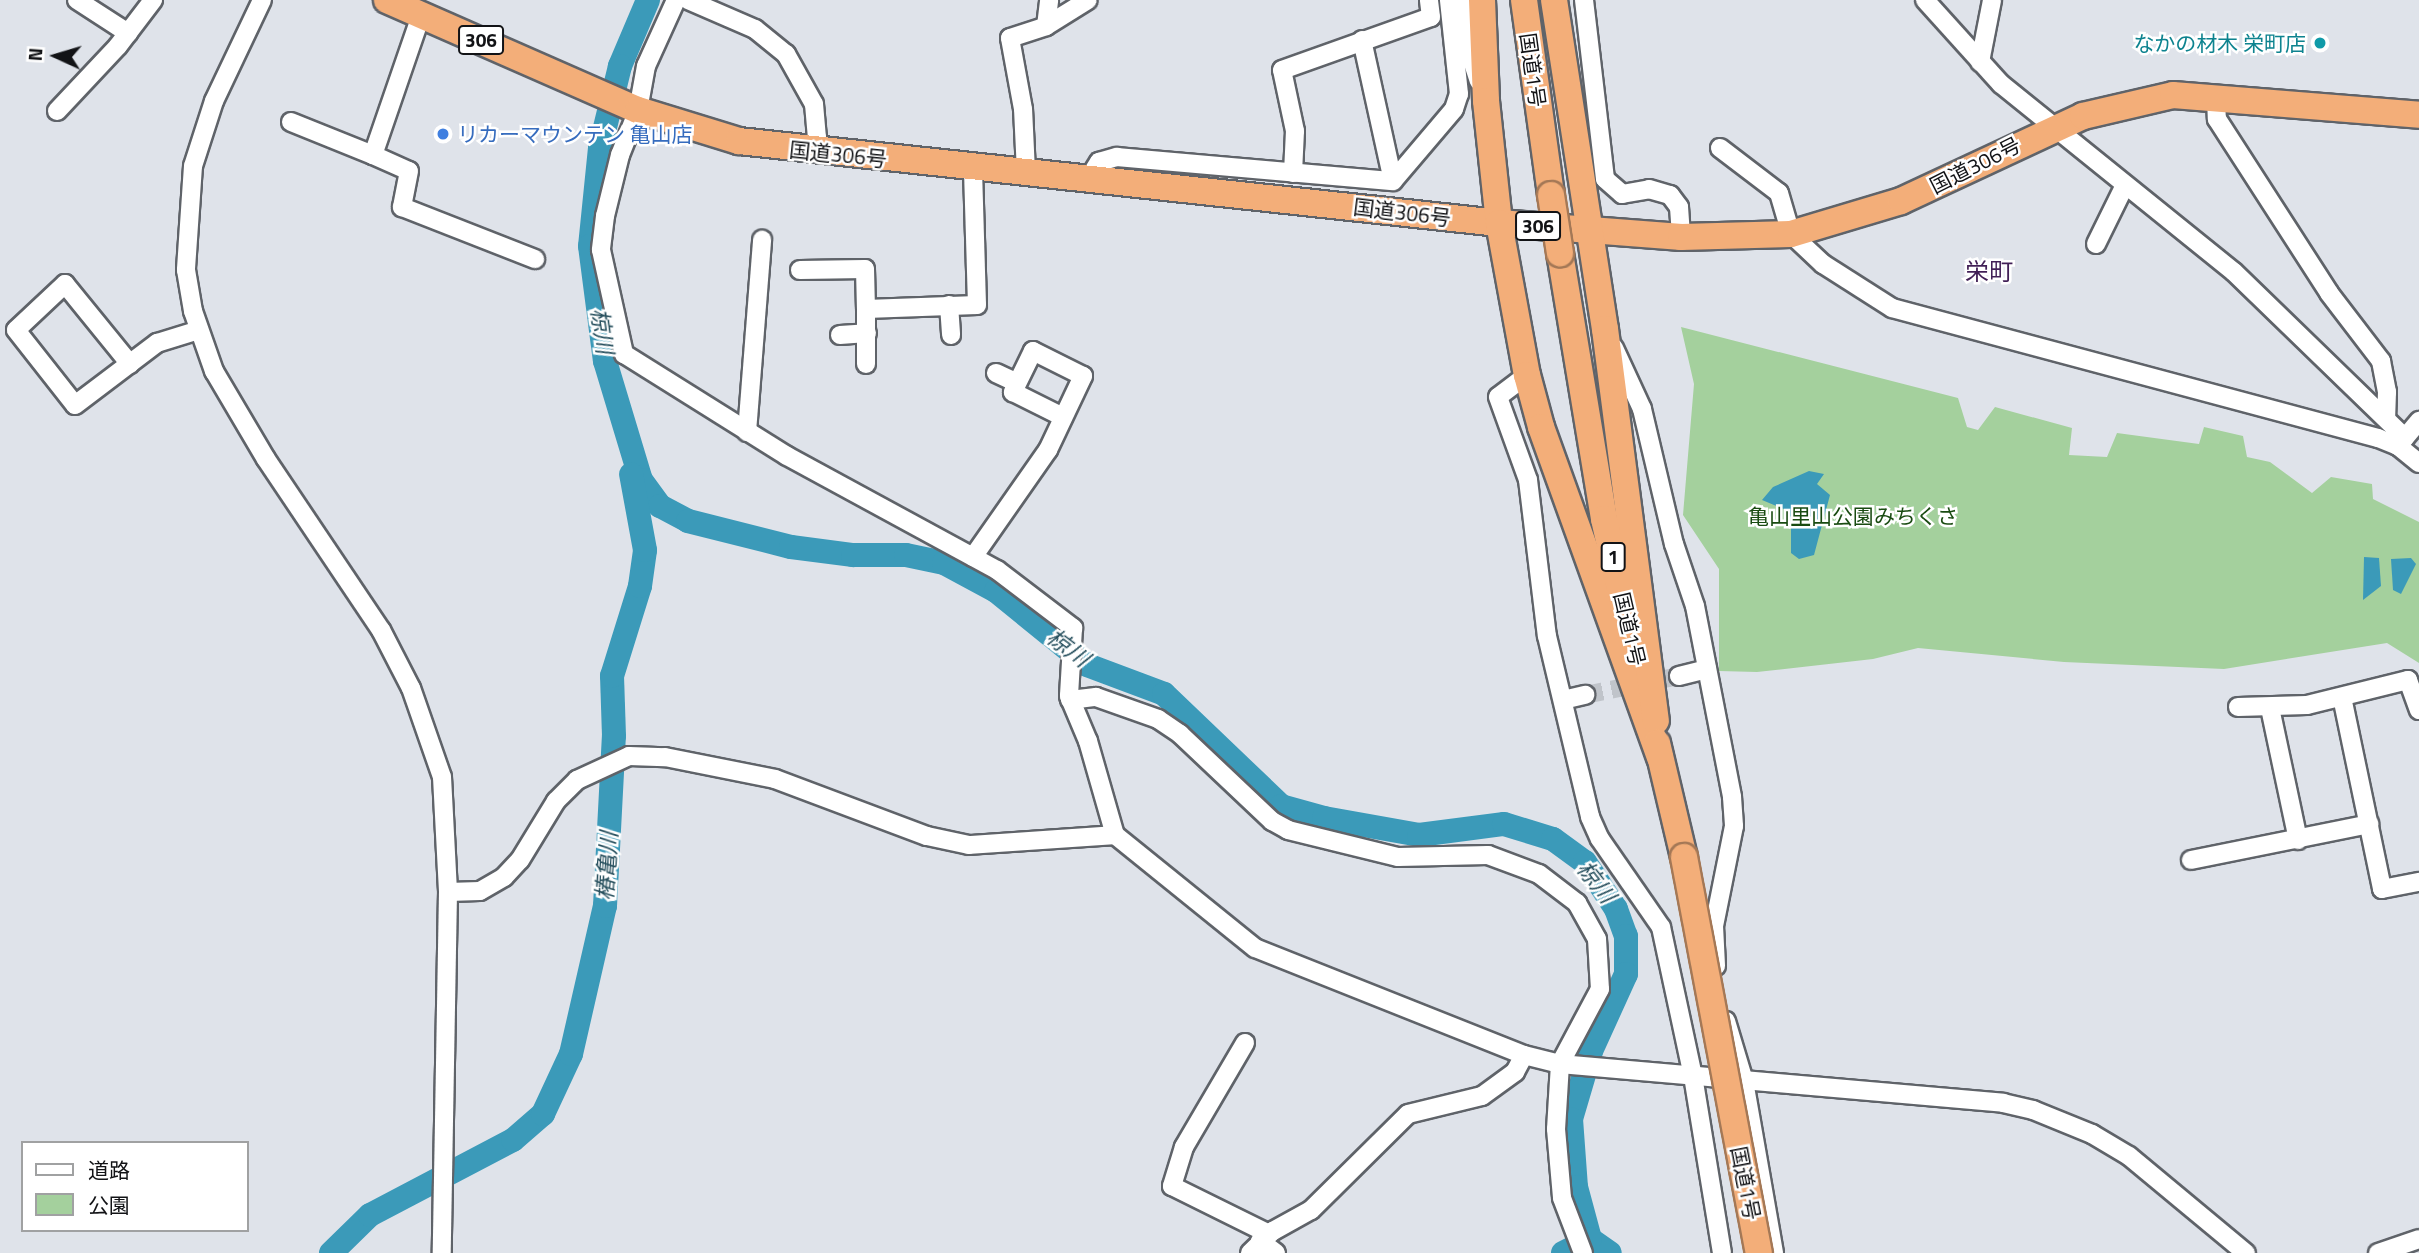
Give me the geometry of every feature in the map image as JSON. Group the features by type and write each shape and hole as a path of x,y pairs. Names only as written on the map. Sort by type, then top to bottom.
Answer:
{"highway":[{"name":"国道306号","path":"387,0 422,13 638,110 739,141 1500,223 1681,237 1791,234 1901,201 2053,126 2128,103 2173,95 2216,96 2419,115"},
{"path":"1482,0 1486,101 1500,223 1527,375 1548,448 1660,757"},
{"name":"国道1号","path":"1524,0 1551,195 1604,519 1684,857 1759,1253"},
{"path":"1554,0 1605,329 1660,757"}],"street":[{"path":"77,0 128,33"},
{"path":"57,111 128,33 153,0"},
{"path":"262,0 214,101 193,166 185,242 199,331 233,407 381,630 411,688 442,777 448,892 442,1253"},
{"path":"677,0 646,66 638,110 612,181 601,250 624,354 747,432 973,557 1023,587 1059,615 1076,636 1069,694 1088,741 1115,835 1255,948 1524,1055 1560,1063 1995,1102 2033,1110 2092,1134 2130,1156 2246,1253"},
{"path":"688,0 755,29 786,54 814,104 817,137 813,151"},
{"path":"1046,26 1049,0"},
{"path":"1026,172 1023,109 1010,38 1046,26 1088,0"},
{"path":"1293,173 1295,131 1282,70 1431,17 1429,0"},
{"path":"1393,181 1454,109 1459,94 1449,0"},
{"path":"1464,0 1471,57 1486,101"},
{"path":"1584,0 1605,179 1622,194 1649,189 1670,195 1679,207 1681,237"},
{"path":"1925,0 1980,62 2053,126 2234,272 2386,417 2419,463"},
{"path":"1980,62 1992,0"},
{"path":"373,155 422,13"},
{"path":"1362,40 1393,181"},
{"path":"2216,96 2217,119 2329,293 2381,361 2388,392 2386,417"},
{"path":"291,122 410,171 402,207 535,259"},
{"path":"1720,148 1779,193 1791,234 1823,264 1892,308 2402,442"},
{"path":"1089,178 1099,162 1117,157 1393,181"},
{"path":"866,309 977,305 973,168"},
{"path":"2096,244 2125,185"},
{"path":"747,432 762,240"},
{"path":"800,270 865,269 866,364"},
{"path":"130,364 65,284 16,330 75,405 130,364 158,343 199,331"},
{"path":"949,306 951,335"},
{"path":"1605,329 1642,409 1707,669 1728,774 1734,826 1714,926 1714,951 1727,1026 1744,1081 1774,1253"},
{"path":"840,335 867,333"},
{"path":"973,557 1048,450 1083,376 1033,351 1013,392 1063,417"},
{"path":"996,373 1017,383"},
{"path":"1527,375 1498,397 1528,480 1547,636 1590,817 1600,839 1661,927 1693,1076 1722,1253"},
{"path":"2402,442 2419,421"},
{"path":"1679,676 1707,669"},
{"path":"2238,707 2270,708 2343,696 2408,680 2419,710"},
{"path":"1069,694 1096,697 1158,719 1181,734 1272,821 1288,830 1411,858 1479,853 1539,874 1569,895 1589,919 1597,939 1600,989 1560,1063 1556,1129 1562,1198 1573,1235 1582,1252"},
{"path":"1563,700 1585,695"},
{"path":"2343,696 2382,889 2419,882"},
{"path":"2270,708 2298,839"},
{"path":"448,892 480,891 505,877 520,860 556,801 577,779 599,766 629,757 664,757 775,779 927,836 969,845 1115,835"},
{"path":"2191,860 2369,824"},
{"path":"1245,1043 1184,1147 1172,1185 1276,1253"},
{"path":"1259,1243 1311,1210 1408,1114 1482,1096 1515,1072 1524,1055"},
{"path":"2378,1253 2419,1239"}],"green space":[{"name":"亀山里山公園みちくさ","path":"1681,327 1958,398 1967,427 1978,430 1995,407 2072,428 2069,455 2107,457 2117,433 2199,444 2204,427 2243,436 2247,457 2270,462 2312,493 2331,477 2372,484 2373,499 2419,522 2419,663 2387,643 2224,669 2064,662 1918,648 1873,659 1757,672 1719,671 1719,569 1683,515 1694,384"}],"water":[{"path":"1809,471 1824,474 1817,484 1830,495 1814,555 1799,559 1791,553 1791,520 1786,510 1762,500 1773,487"},
{"path":"2364,557 2379,558 2381,586 2363,600"},
{"path":"2411,558 2416,564 2401,594 2393,590 2391,559"}],"waterway":[{"name":"椋川","path":"648,0 620,66 600,148 590,246 605,361 641,480 660,506 688,521 791,547 853,555 906,555 944,563 996,591 1087,665 1164,694 1281,806 1324,818 1419,835 1504,824 1553,839 1585,862 1616,909 1626,936 1626,974 1591,1051 1571,1119 1576,1187 1590,1239 1610,1253"},
{"name":"椿亀川","path":"331,1253 370,1215 513,1140 543,1114 571,1054 605,906 614,736 612,676 640,586 645,550 631,474"},
{"path":"1563,1253 1590,1239"}],"tunnel":[{"path":"1585,695 1679,676"}],"place":[{"name":"なかの材木 栄町店","path":"2320,43"},
{"name":"リカーマウンテン 亀山店","path":"443,134"}],"district":[{"name":"栄町","path":"1989,272"}]}
